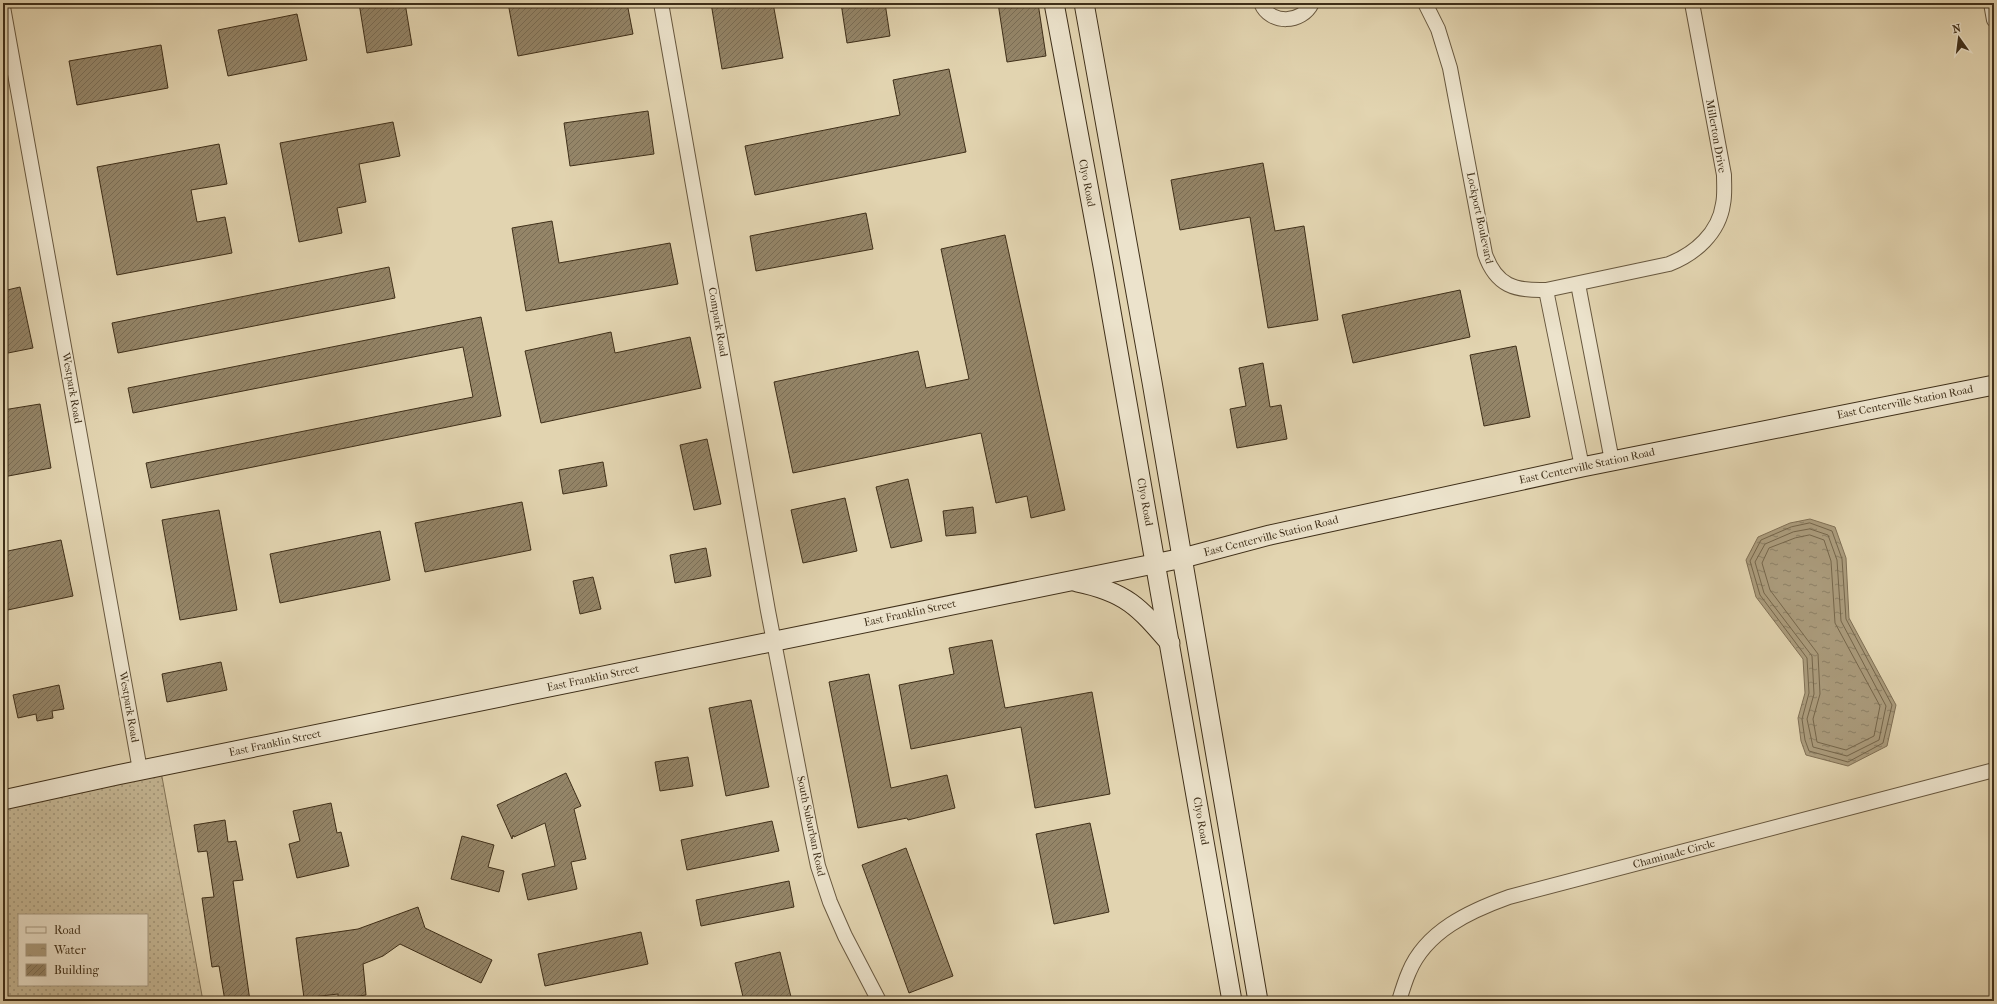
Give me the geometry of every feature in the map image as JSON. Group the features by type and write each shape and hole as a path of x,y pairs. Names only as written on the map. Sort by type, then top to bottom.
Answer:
{"street":[{"name":"Compark Road","path":"661,3 774,641"},
{"name":"Clyo Road","path":"1054,3 1156,563 1232,1001"},
{"path":"1084,3 1183,558 1258,1001"},
{"path":"1261,3 1269,14 1277,18 1287,20 1296,18 1304,13 1312,3"},
{"name":"Lockport Boulevard","path":"1425,3 1438,30 1450,68 1485,254 1490,269 1496,276 1513,287 1526,291 1546,290"},
{"name":"Millerton Drive","path":"1546,290 1669,264 1683,258 1700,246 1712,233 1719,218 1723,204 1724,175 1692,3"},
{"path":"1990,3 1994,20"},
{"name":"Westpark Road","path":"3,7 140,770"},
{"path":"1578,284 1612,460"},
{"path":"1546,290 1582,467"},
{"name":"East Centerville Station Road","path":"1183,558 1270,535 1612,460 1994,385"},
{"name":"East Franklin Street","path":"3,800 140,770 1183,558"},
{"path":"1068,581 1099,587 1125,598 1144,612 1170,643"},
{"name":"South Suburban Road","path":"774,641 818,866 830,902 841,928 879,1001"},
{"name":"Chaminade Circle","path":"1399,1001 1409,971 1427,944 1456,920 1486,905 1509,897 1994,770"}],"shaded area":[{"path":"160,766 203,1001 3,1001 3,799"}],"water":[{"path":"1810,519 1835,527 1846,558 1849,618 1896,705 1887,746 1848,766 1806,755 1801,741 1798,718 1805,693 1803,659 1756,597 1746,560 1758,537 1790,523"}],"building":[{"path":"359,3 405,3 412,45 367,53"},
{"path":"508,3 627,3 633,34 518,56"},
{"path":"711,3 773,3 783,58 722,69"},
{"path":"841,3 885,3 890,36 847,43"},
{"path":"998,3 1038,3 1046,56 1007,62"},
{"path":"297,14 307,60 228,76 218,30"},
{"path":"161,45 168,88 77,105 69,61"},
{"path":"949,69 966,152 755,195 745,146 900,115 893,80"},
{"path":"648,111 654,154 570,166 564,123"},
{"path":"393,122 400,156 359,164 366,202 337,208 342,233 299,242 280,143"},
{"path":"219,144 227,184 191,190 197,222 225,217 232,253 117,275 97,167"},
{"path":"1263,163 1275,231 1304,226 1318,320 1268,328 1250,217 1180,230 1171,180"},
{"path":"866,213 873,249 756,271 750,236"},
{"path":"552,221 559,263 670,243 678,284 526,311 512,228"},
{"path":"1005,235 1065,510 1031,518 1027,496 996,503 981,433 793,473 774,382 918,351 926,388 969,379 941,249"},
{"path":"389,267 395,298 118,353 112,323"},
{"path":"20,287 33,348 3,354 3,291"},
{"path":"1460,290 1470,337 1353,363 1342,315"},
{"path":"481,317 501,416 151,488 146,463 473,397 463,347 133,413 128,388"},
{"path":"611,332 615,353 690,337 701,388 541,423 525,351"},
{"path":"1516,346 1530,417 1484,426 1470,355"},
{"path":"1263,363 1270,407 1281,405 1287,439 1237,448 1230,409 1246,406 1239,368"},
{"path":"40,404 51,468 3,477 3,410"},
{"path":"707,439 721,504 694,510 680,445"},
{"path":"603,462 607,486 563,494 559,470"},
{"path":"908,479 922,541 891,548 876,487"},
{"path":"845,498 857,551 803,563 791,510"},
{"path":"522,502 531,550 425,572 415,523"},
{"path":"973,507 976,533 946,536 943,511"},
{"path":"219,510 237,610 180,620 162,520"},
{"path":"380,531 390,580 280,603 270,554"},
{"path":"61,540 73,596 3,611 3,552"},
{"path":"706,548 711,576 675,583 670,555"},
{"path":"593,577 601,609 580,614 573,581"},
{"path":"992,640 1005,708 1092,692 1110,794 1035,808 1021,727 911,749 899,685 954,674 949,648"},
{"path":"221,662 227,690 167,702 162,674"},
{"path":"869,674 891,788 947,775 955,808 908,820 907,818 858,828 829,682"},
{"path":"59,685 64,709 52,711 53,718 37,721 36,714 18,718 13,695"},
{"path":"751,700 769,787 726,796 709,708"},
{"path":"688,757 693,786 660,791 655,762"},
{"path":"566,773 581,806 574,809 586,859 571,862 577,889 528,900 522,874 555,866 545,823 514,837 513,835 512,839 497,805"},
{"path":"331,803 337,833 341,832 349,866 297,878 289,844 300,841 293,811"},
{"path":"225,820 228,842 236,841 243,880 233,881 250,1001 225,1001 219,966 212,967 202,898 214,897 207,851 198,852 194,825"},
{"path":"772,821 779,851 687,870 681,840"},
{"path":"1090,823 1109,912 1054,924 1036,834"},
{"path":"462,836 494,845 488,867 504,871 499,892 451,879"},
{"path":"906,848 953,976 909,993 862,865"},
{"path":"789,881 794,907 701,926 696,900"},
{"path":"418,907 425,928 492,960 481,983 400,944 383,956 363,964 366,995 338,999 338,994 304,998 296,938 358,929"},
{"path":"641,932 648,964 545,986 538,954"},
{"path":"780,952 792,1001 744,1001 735,963"}]}
